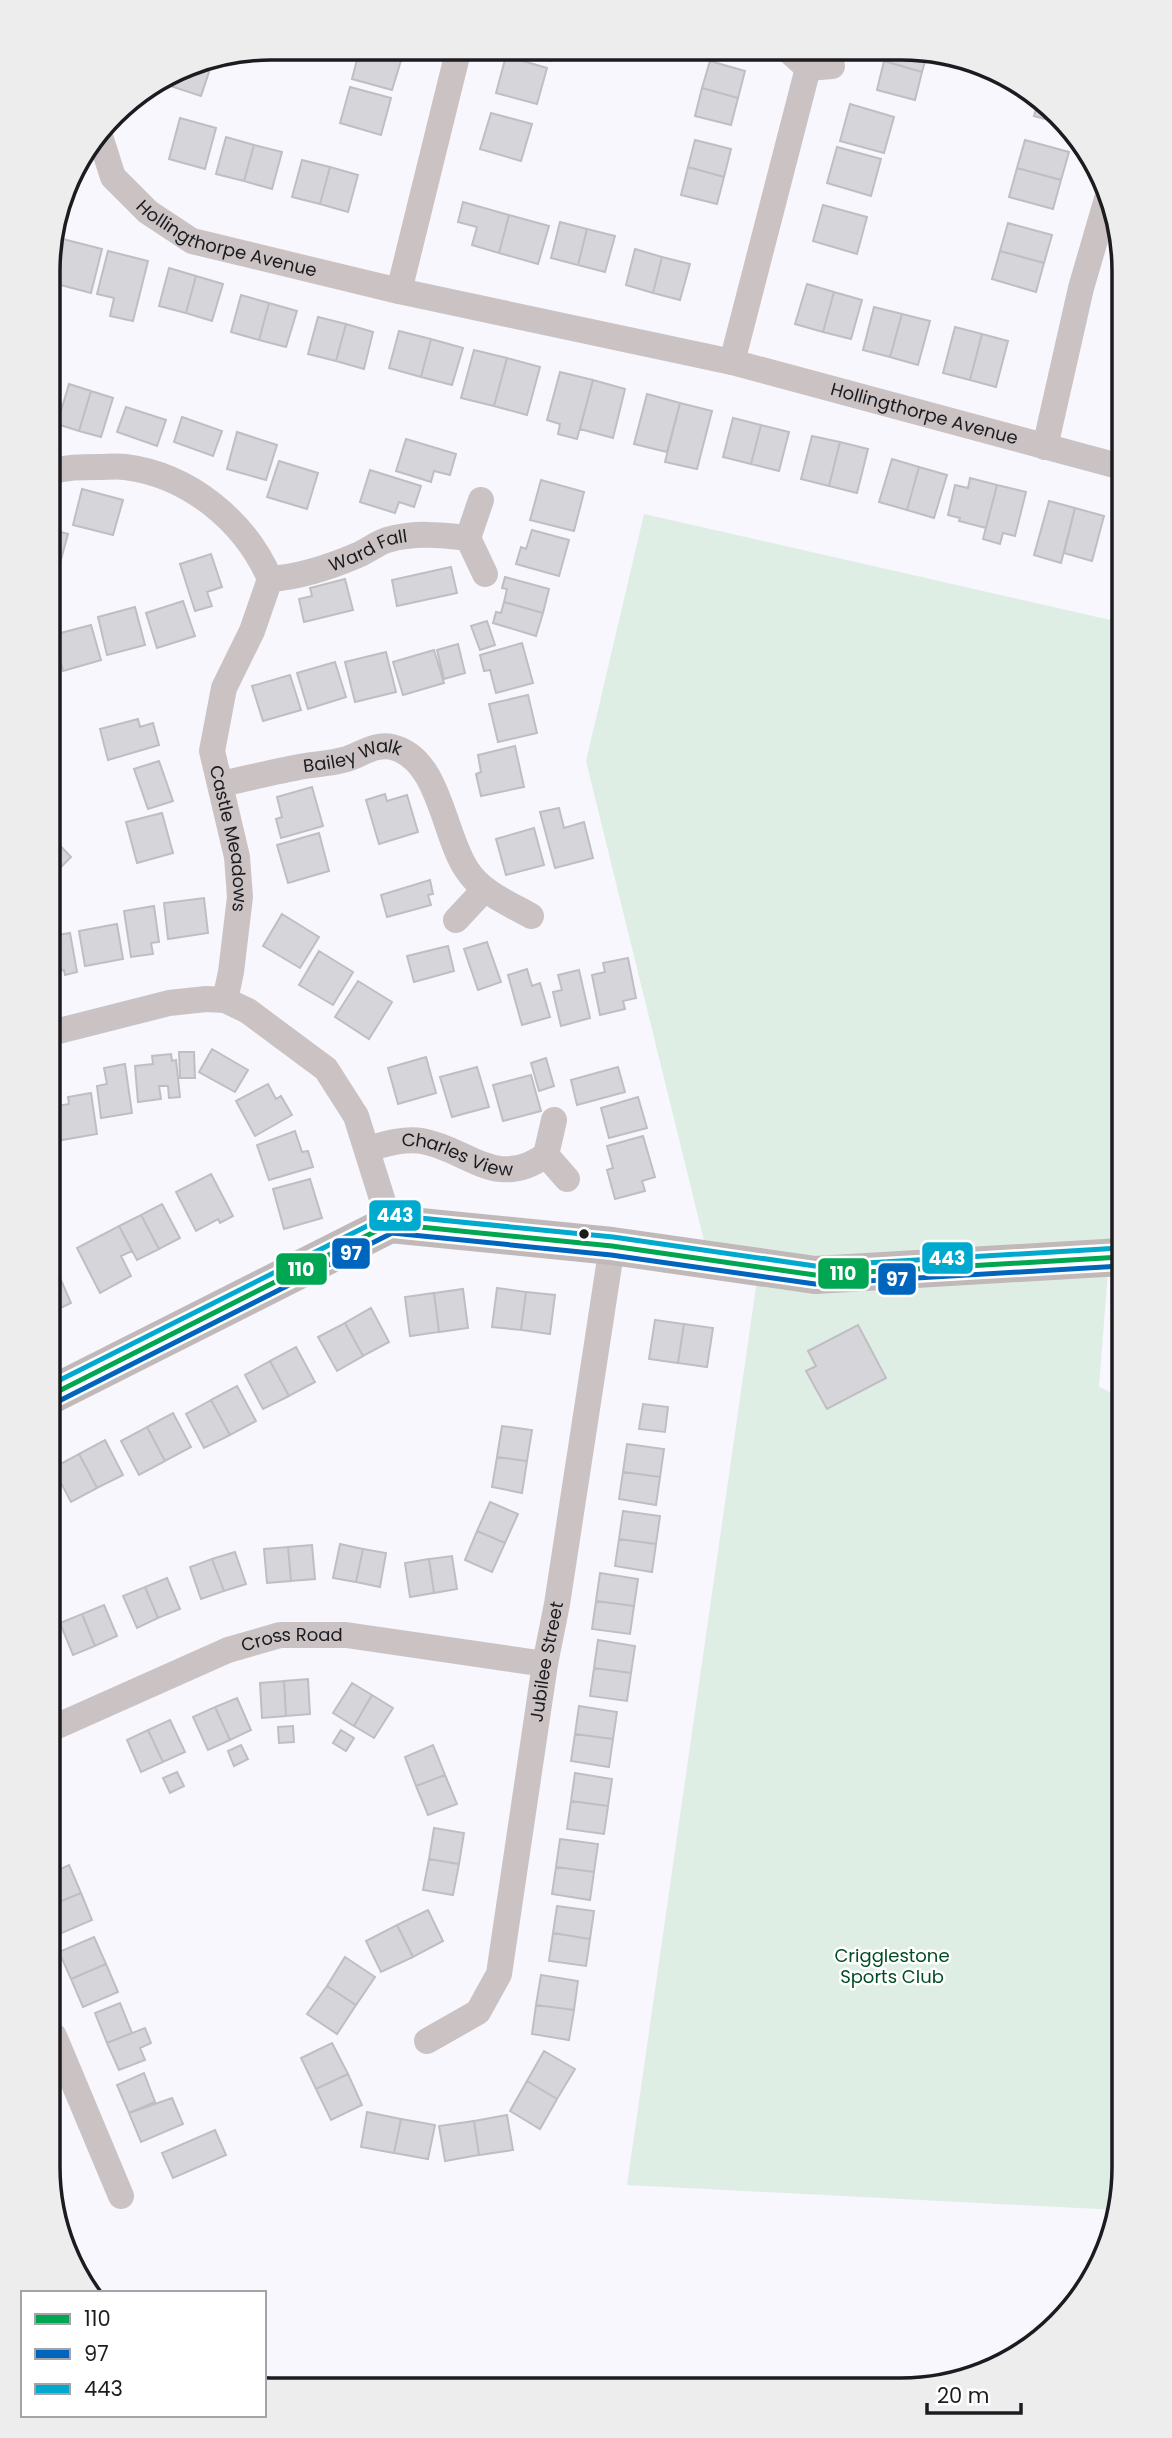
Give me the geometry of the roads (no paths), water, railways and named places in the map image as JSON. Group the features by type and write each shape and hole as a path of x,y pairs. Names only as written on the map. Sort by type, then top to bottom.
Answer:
{"street":[{"path":"399,291 456,60"},
{"path":"732,362 820,67 807,60"},
{"name":"Hollingthorpe Avenue","path":"102,143 113,177 148,212 192,241 399,291 732,362 1112,464"},
{"path":"1045,447 1081,288 1103,211"},
{"path":"60,468 126,467 187,487 215,505 239,530 260,555 270,579"},
{"path":"481,500 468,538 485,573"},
{"name":"Ward Fall","path":"270,579 316,571 386,541 411,535 468,538"},
{"name":"Castle Meadows","path":"225,1000 232,972 240,897 237,857 212,751 223,688 252,631 270,579"},
{"name":"Bailey Walk","path":"221,784 328,763 350,758 370,748 391,746 411,755 426,772 453,845 467,870 484,890 531,916"},
{"path":"456,919 484,890"},
{"path":"60,1033 169,1003 225,1000 248,1011 327,1069 356,1116 390,1224"},
{"path":"554,1120 546,1155 567,1179"},
{"name":"Charles View","path":"368,1149 399,1141 419,1140 437,1144 488,1167 505,1168 534,1164 546,1155"},
{"path":"60,1390 390,1224 612,1247 815,1275 1112,1258"},
{"name":"Jubilee Street","path":"427,2041 478,2012 499,1973 612,1247"},
{"name":"Cross Road","path":"60,1725 228,1650 280,1635 346,1635 545,1664"},
{"path":"60,2050 121,2196"}],"park label":[{"name":"Crigglestone Sports Club","path":"892,1966"}]}
